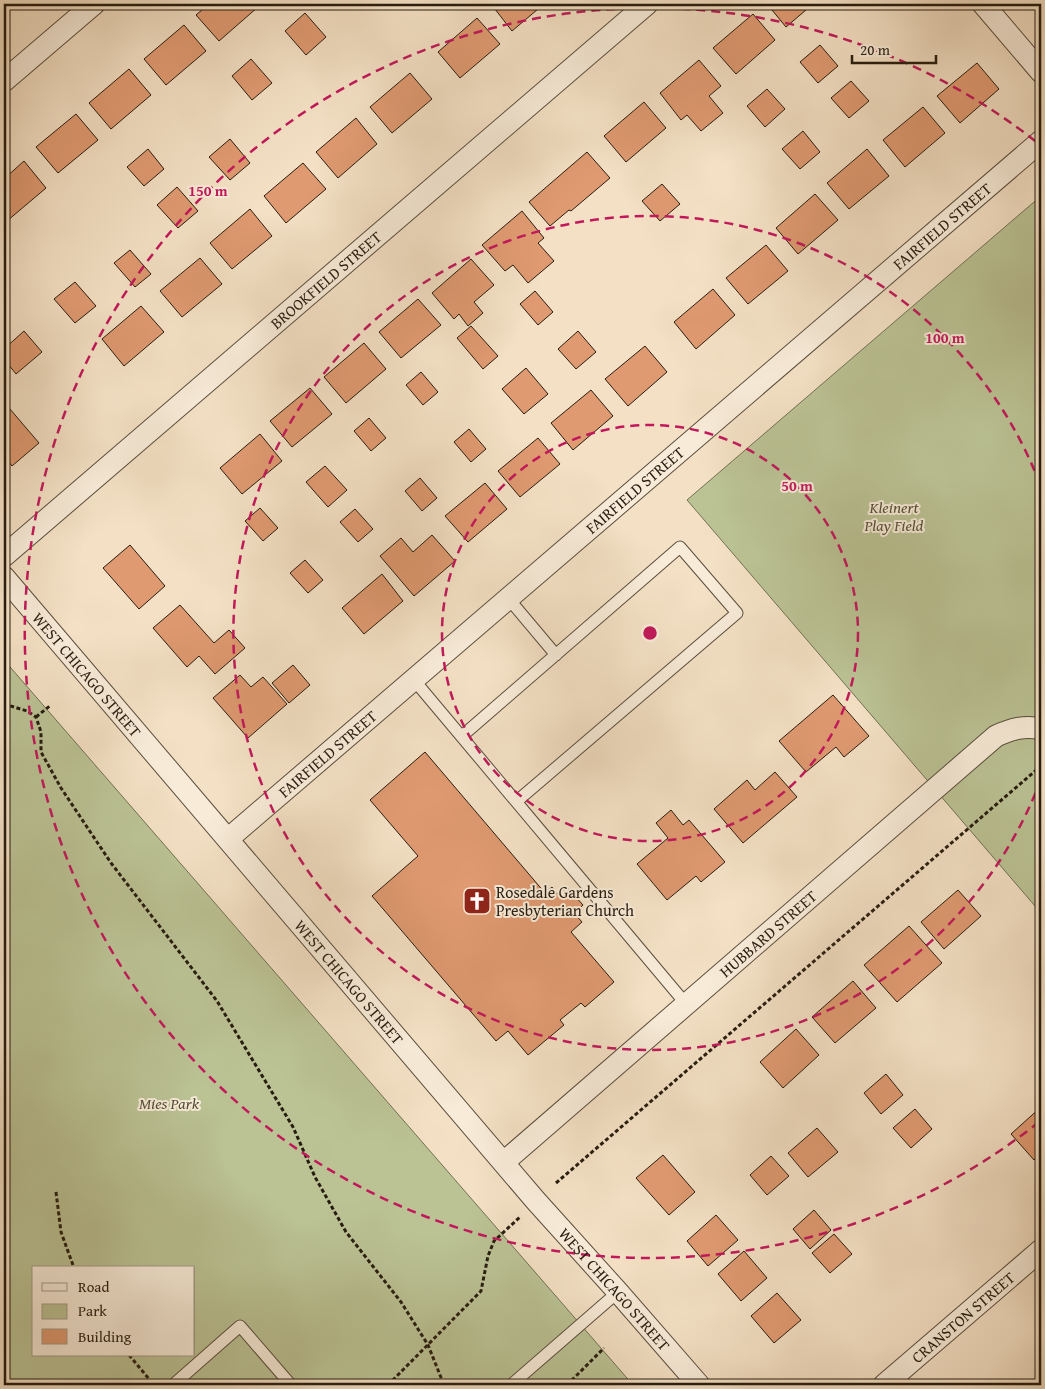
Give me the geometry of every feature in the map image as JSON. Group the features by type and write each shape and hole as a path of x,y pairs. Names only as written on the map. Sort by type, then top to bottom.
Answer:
{"street":[{"path":"4,81 94,4"},
{"name":"BROOKFIELD STREET","path":"4,556 648,4"},
{"path":"983,4 1041,72"},
{"name":"FAIRFIELD STREET","path":"228,838 1041,141"},
{"name":"WEST CHICAGO STREET","path":"4,577 536,1201 699,1385"},
{"name":"HUBBARD STREET","path":"504,1162 996,736 1012,728 1033,727 1041,729"},
{"name":"CRANSTON STREET","path":"884,1385 1041,1250"}],"lane":[{"path":"462,736 680,547 736,614 517,801"},
{"path":"508,598 556,655"},
{"path":"414,680 686,1004"},
{"path":"511,1385 618,1292"},
{"path":"173,1385 240,1326 291,1385"}],"path":[{"path":"4,704 27,711 36,717 41,732 41,752 61,788 111,863 217,1001 293,1127 314,1178 346,1232 401,1302 428,1345 444,1385"},
{"path":"36,717 51,705"},
{"path":"556,1183 1041,766"},
{"path":"56,1192 61,1232 73,1266"},
{"path":"388,1385 481,1291 488,1256 494,1241 536,1201"},
{"path":"567,1385 604,1348"},
{"path":"130,1356 154,1385"}],"green space":[{"name":"Kleinert Play Field","path":"1041,196 1041,913 687,500"},
{"name":"Mies Park","path":"4,660 633,1385 4,1385"}],"building":[{"path":"209,4 255,4 258,7 219,41 196,15"},
{"path":"491,4 544,4 512,31"},
{"path":"767,4 813,4 786,27"},
{"path":"305,13 326,37 306,55 285,31"},
{"path":"753,14 775,40 736,74 713,48"},
{"path":"477,18 500,44 460,78 438,52"},
{"path":"184,25 206,51 166,85 144,59"},
{"path":"820,45 838,66 818,83 800,62"},
{"path":"251,59 272,83 252,100 232,76"},
{"path":"699,60 721,86 709,96 723,113 701,131 687,115 681,120 660,93"},
{"path":"977,63 999,89 960,123 937,96"},
{"path":"129,69 151,95 111,129 89,103"},
{"path":"410,73 432,99 392,133 370,107"},
{"path":"851,81 869,101 849,118 831,98"},
{"path":"767,89 785,109 765,127 747,106"},
{"path":"644,102 666,128 626,162 604,136"},
{"path":"923,107 945,133 905,167 883,140"},
{"path":"76,114 98,140 58,173 36,147"},
{"path":"356,118 377,144 338,178 316,152"},
{"path":"803,131 820,152 800,169 782,149"},
{"path":"230,139 250,163 230,180 209,157"},
{"path":"148,149 164,169 144,186 127,167"},
{"path":"867,149 889,176 849,209 827,183"},
{"path":"587,152 610,178 550,226 529,202"},
{"path":"24,161 46,188 7,221 4,218 4,179"},
{"path":"303,163 326,189 286,223 264,196"},
{"path":"662,184 680,204 660,221 642,201"},
{"path":"177,187 198,211 178,228 157,205"},
{"path":"815,194 838,220 798,254 776,228"},
{"path":"250,209 272,236 232,269 210,243"},
{"path":"522,211 544,238 538,243 554,261 528,283 513,265 505,271 482,245"},
{"path":"766,245 788,271 748,304 726,278"},
{"path":"130,250 151,274 135,287 114,263"},
{"path":"200,258 222,284 182,317 160,291"},
{"path":"471,259 494,285 474,302 483,313 468,326 459,314 454,319 432,293"},
{"path":"75,282 96,306 75,323 54,299"},
{"path":"713,289 735,315 696,349 674,322"},
{"path":"535,291 553,312 538,325 520,304"},
{"path":"418,299 441,325 401,358 379,332"},
{"path":"141,306 164,332 124,366 102,339"},
{"path":"471,326 498,356 483,369 457,338"},
{"path":"24,331 42,352 16,374 4,359 4,349"},
{"path":"578,331 596,352 576,369 558,349"},
{"path":"364,343 386,369 346,403 324,377"},
{"path":"645,346 667,372 628,406 605,379"},
{"path":"526,368 548,394 524,414 502,389"},
{"path":"421,372 438,392 423,405 406,385"},
{"path":"310,388 332,414 292,447 270,421"},
{"path":"591,390 613,416 573,450 551,423"},
{"path":"4,402 39,443 12,466 4,456"},
{"path":"369,418 386,438 371,451 354,431"},
{"path":"469,429 486,449 471,462 454,442"},
{"path":"260,434 282,461 242,494 220,468"},
{"path":"538,438 560,464 520,497 498,471"},
{"path":"325,466 347,490 328,507 306,482"},
{"path":"420,478 437,498 422,511 405,491"},
{"path":"485,483 507,509 468,542 445,516"},
{"path":"260,508 278,528 263,541 245,521"},
{"path":"355,509 373,529 358,542 340,522"},
{"path":"432,535 455,561 414,596 380,556 401,538 413,552"},
{"path":"130,545 165,586 139,609 103,568"},
{"path":"305,560 323,580 308,593 290,573"},
{"path":"382,574 403,601 364,634 342,608"},
{"path":"180,605 214,643 229,630 245,648 215,674 199,656 187,667 153,628"},
{"path":"293,665 310,685 289,703 272,683"},
{"path":"240,675 251,687 263,677 287,704 248,738 213,698"},
{"path":"833,695 869,736 844,757 836,747 806,772 779,741"},
{"name":"Rosedale Gardens Presbyterian Church","path":"425,752 545,893 552,887 557,894 566,886 583,905 574,913 582,922 571,932 614,982 585,1007 581,1003 560,1020 564,1025 528,1055 508,1031 496,1041 372,896 418,856 370,800"},
{"path":"775,772 797,797 743,843 714,809 747,780 755,790"},
{"path":"671,810 683,825 689,820 725,862 701,882 696,876 667,900 637,864 668,838 656,823"},
{"path":"958,890 981,916 944,949 921,922"},
{"path":"909,926 942,963 897,1002 864,965"},
{"path":"853,981 876,1008 835,1043 812,1017"},
{"path":"796,1029 819,1055 783,1088 760,1062"},
{"path":"886,1074 903,1095 881,1114 864,1093"},
{"path":"1041,1107 1041,1153 1034,1160 1011,1134"},
{"path":"915,1109 932,1129 911,1148 893,1128"},
{"path":"817,1128 838,1152 808,1177 788,1153"},
{"path":"663,1155 695,1192 669,1215 636,1178"},
{"path":"771,1156 789,1176 767,1195 750,1175"},
{"path":"814,1210 831,1230 810,1249 793,1229"},
{"path":"716,1215 738,1240 708,1266 687,1241"},
{"path":"834,1234 852,1254 830,1273 812,1253"},
{"path":"744,1251 767,1278 741,1301 718,1274"},
{"path":"777,1293 801,1320 774,1343 751,1316"}],"place":[{"name":"Rosedale Gardens Presbyterian Church","path":"477,901"}]}
